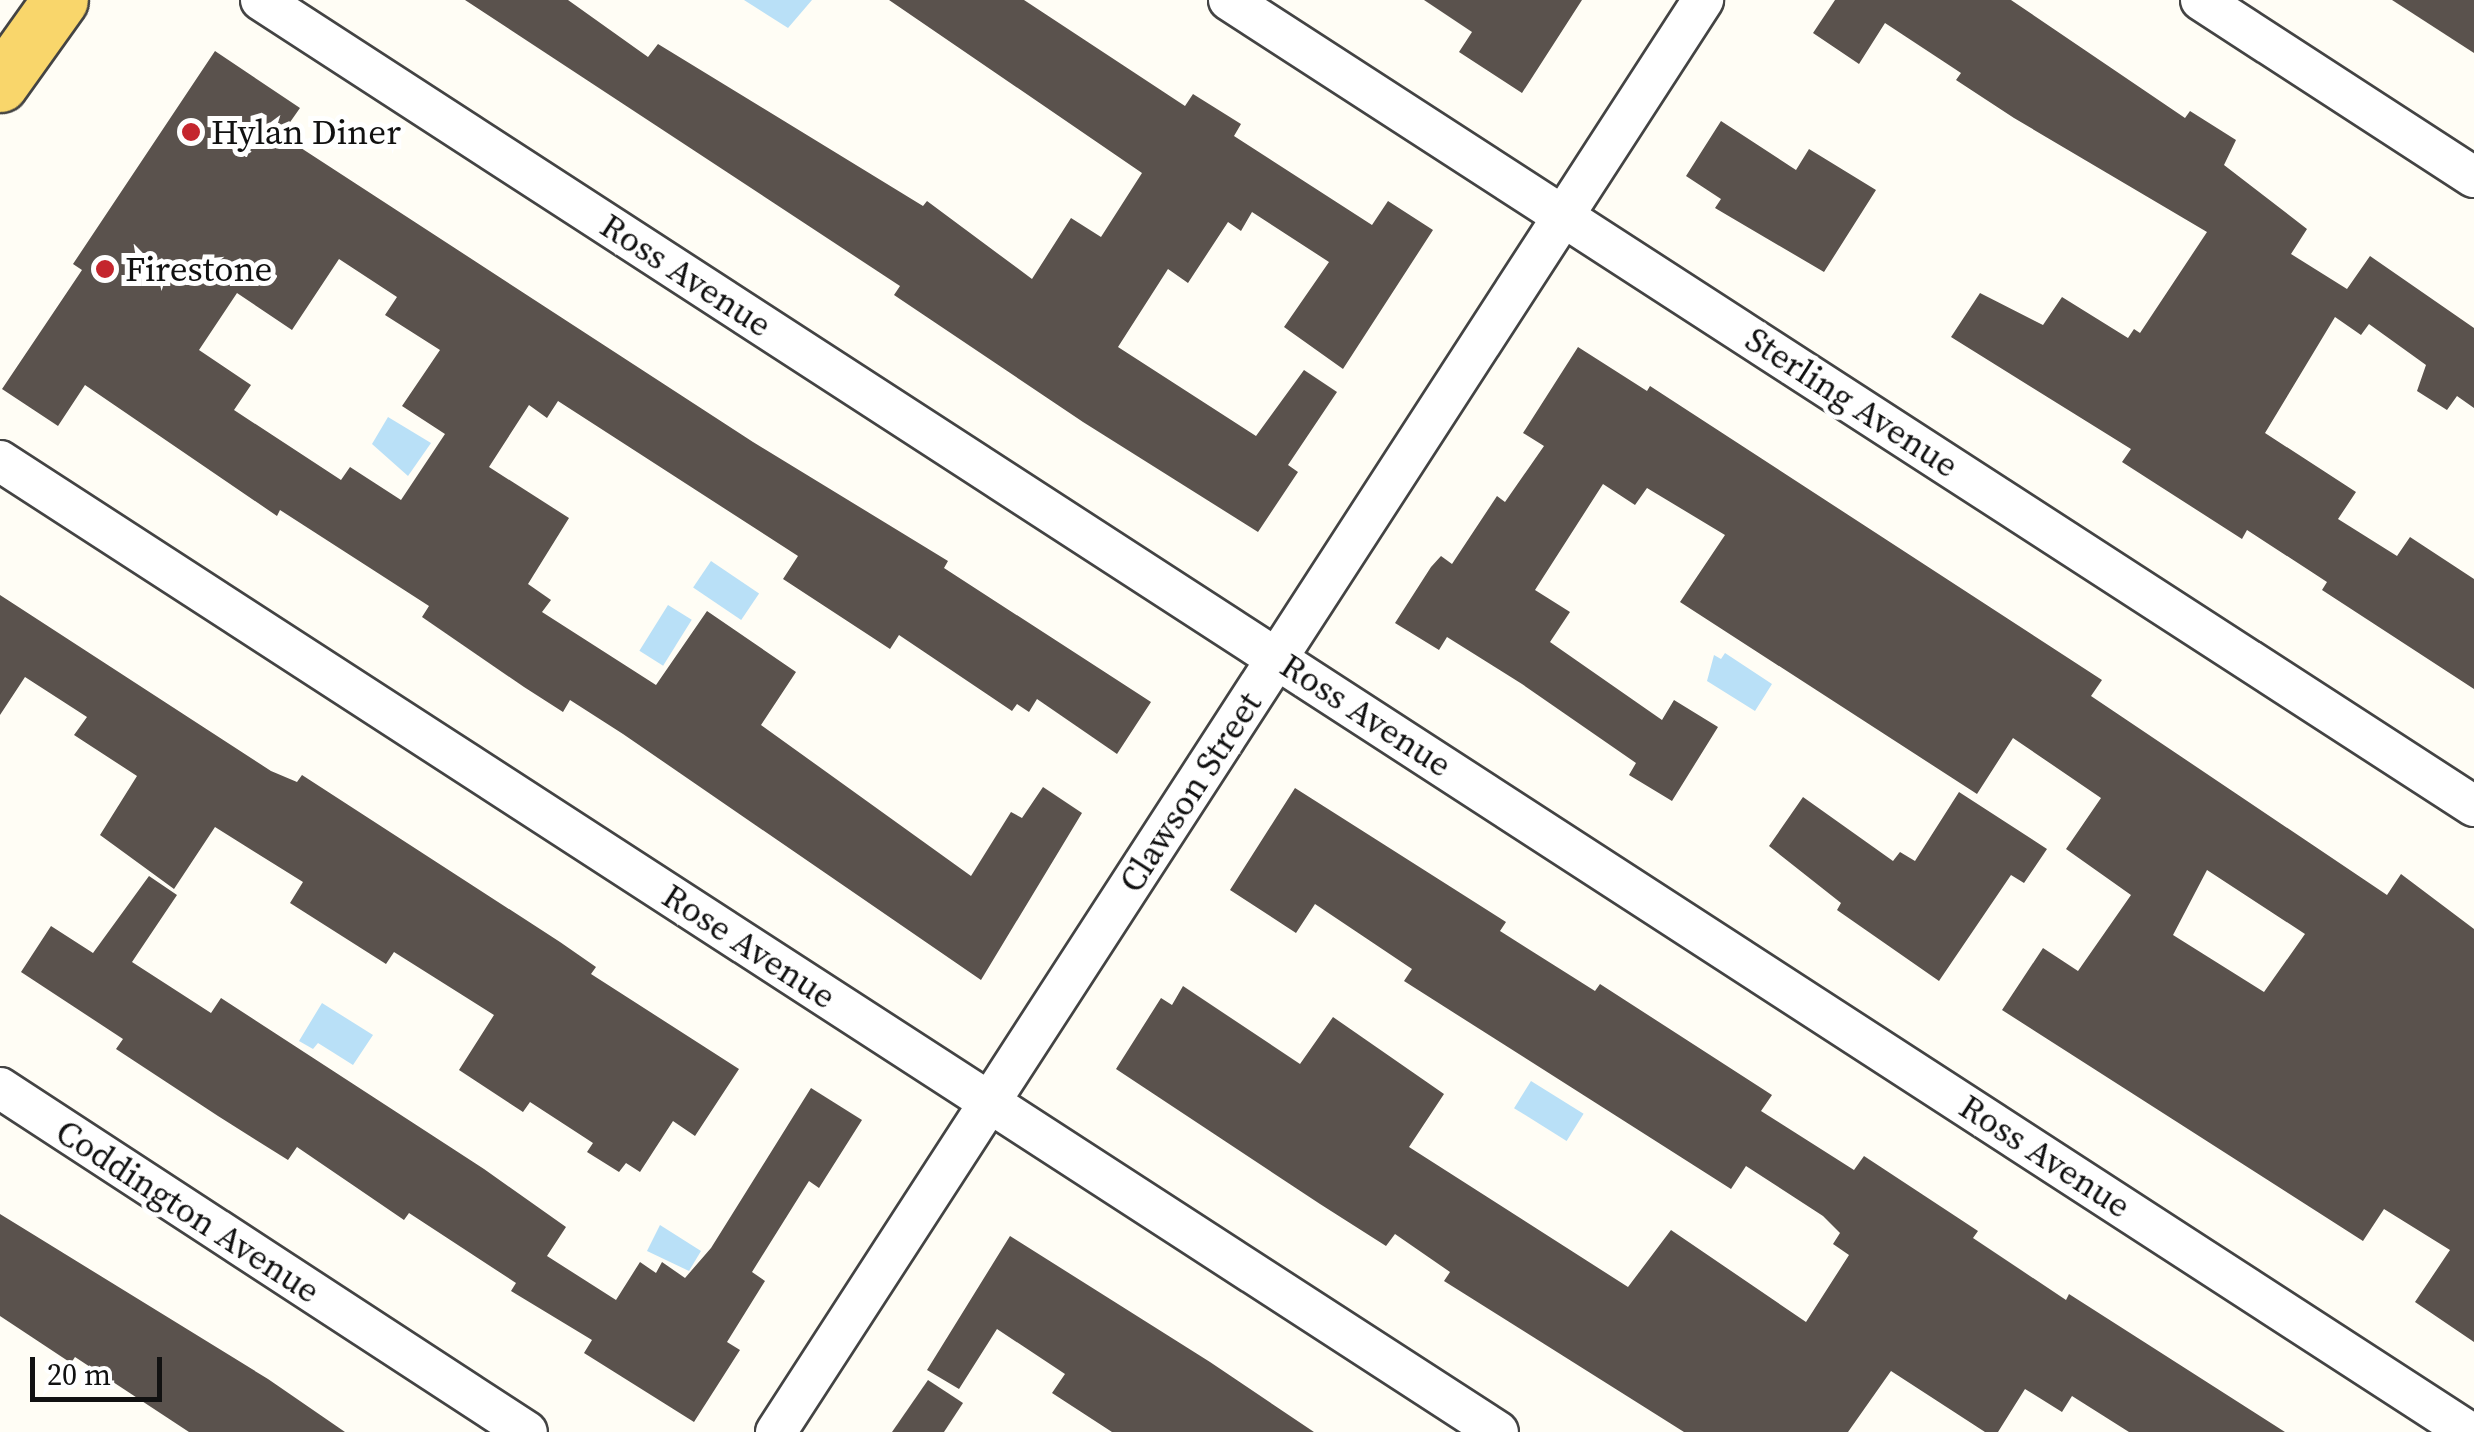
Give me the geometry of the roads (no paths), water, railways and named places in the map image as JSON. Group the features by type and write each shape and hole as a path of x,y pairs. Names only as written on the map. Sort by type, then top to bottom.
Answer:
{"main road":[{"path":"0,84 60,0"}],"street":[{"name":"Ross Avenue","path":"262,0 2469,1432"},
{"name":"Sterling Avenue","path":"1229,0 2474,806"},
{"name":"Clawson Street","path":"776,1432 1702,0"},
{"path":"2201,0 2474,177"},
{"name":"Rose Avenue","path":"0,461 1498,1432"},
{"name":"Coddington Avenue","path":"0,1088 528,1432"}],"water":[{"path":"744,0 812,0 788,28"},
{"path":"388,417 431,443 408,476 372,444"},
{"path":"711,561 759,593 741,620 693,588"},
{"path":"668,605 692,620 663,666 639,651"},
{"path":"1725,653 1772,684 1755,711 1707,681 1714,655 1721,659"},
{"path":"322,1003 373,1035 353,1065 318,1043 313,1049 299,1041"},
{"path":"1531,1081 1584,1114 1567,1141 1514,1108"},
{"path":"660,1225 701,1251 689,1271 647,1251"}],"place":[{"name":"Hylan Diner","path":"191,132"},
{"name":"Firestone","path":"105,269"}]}
